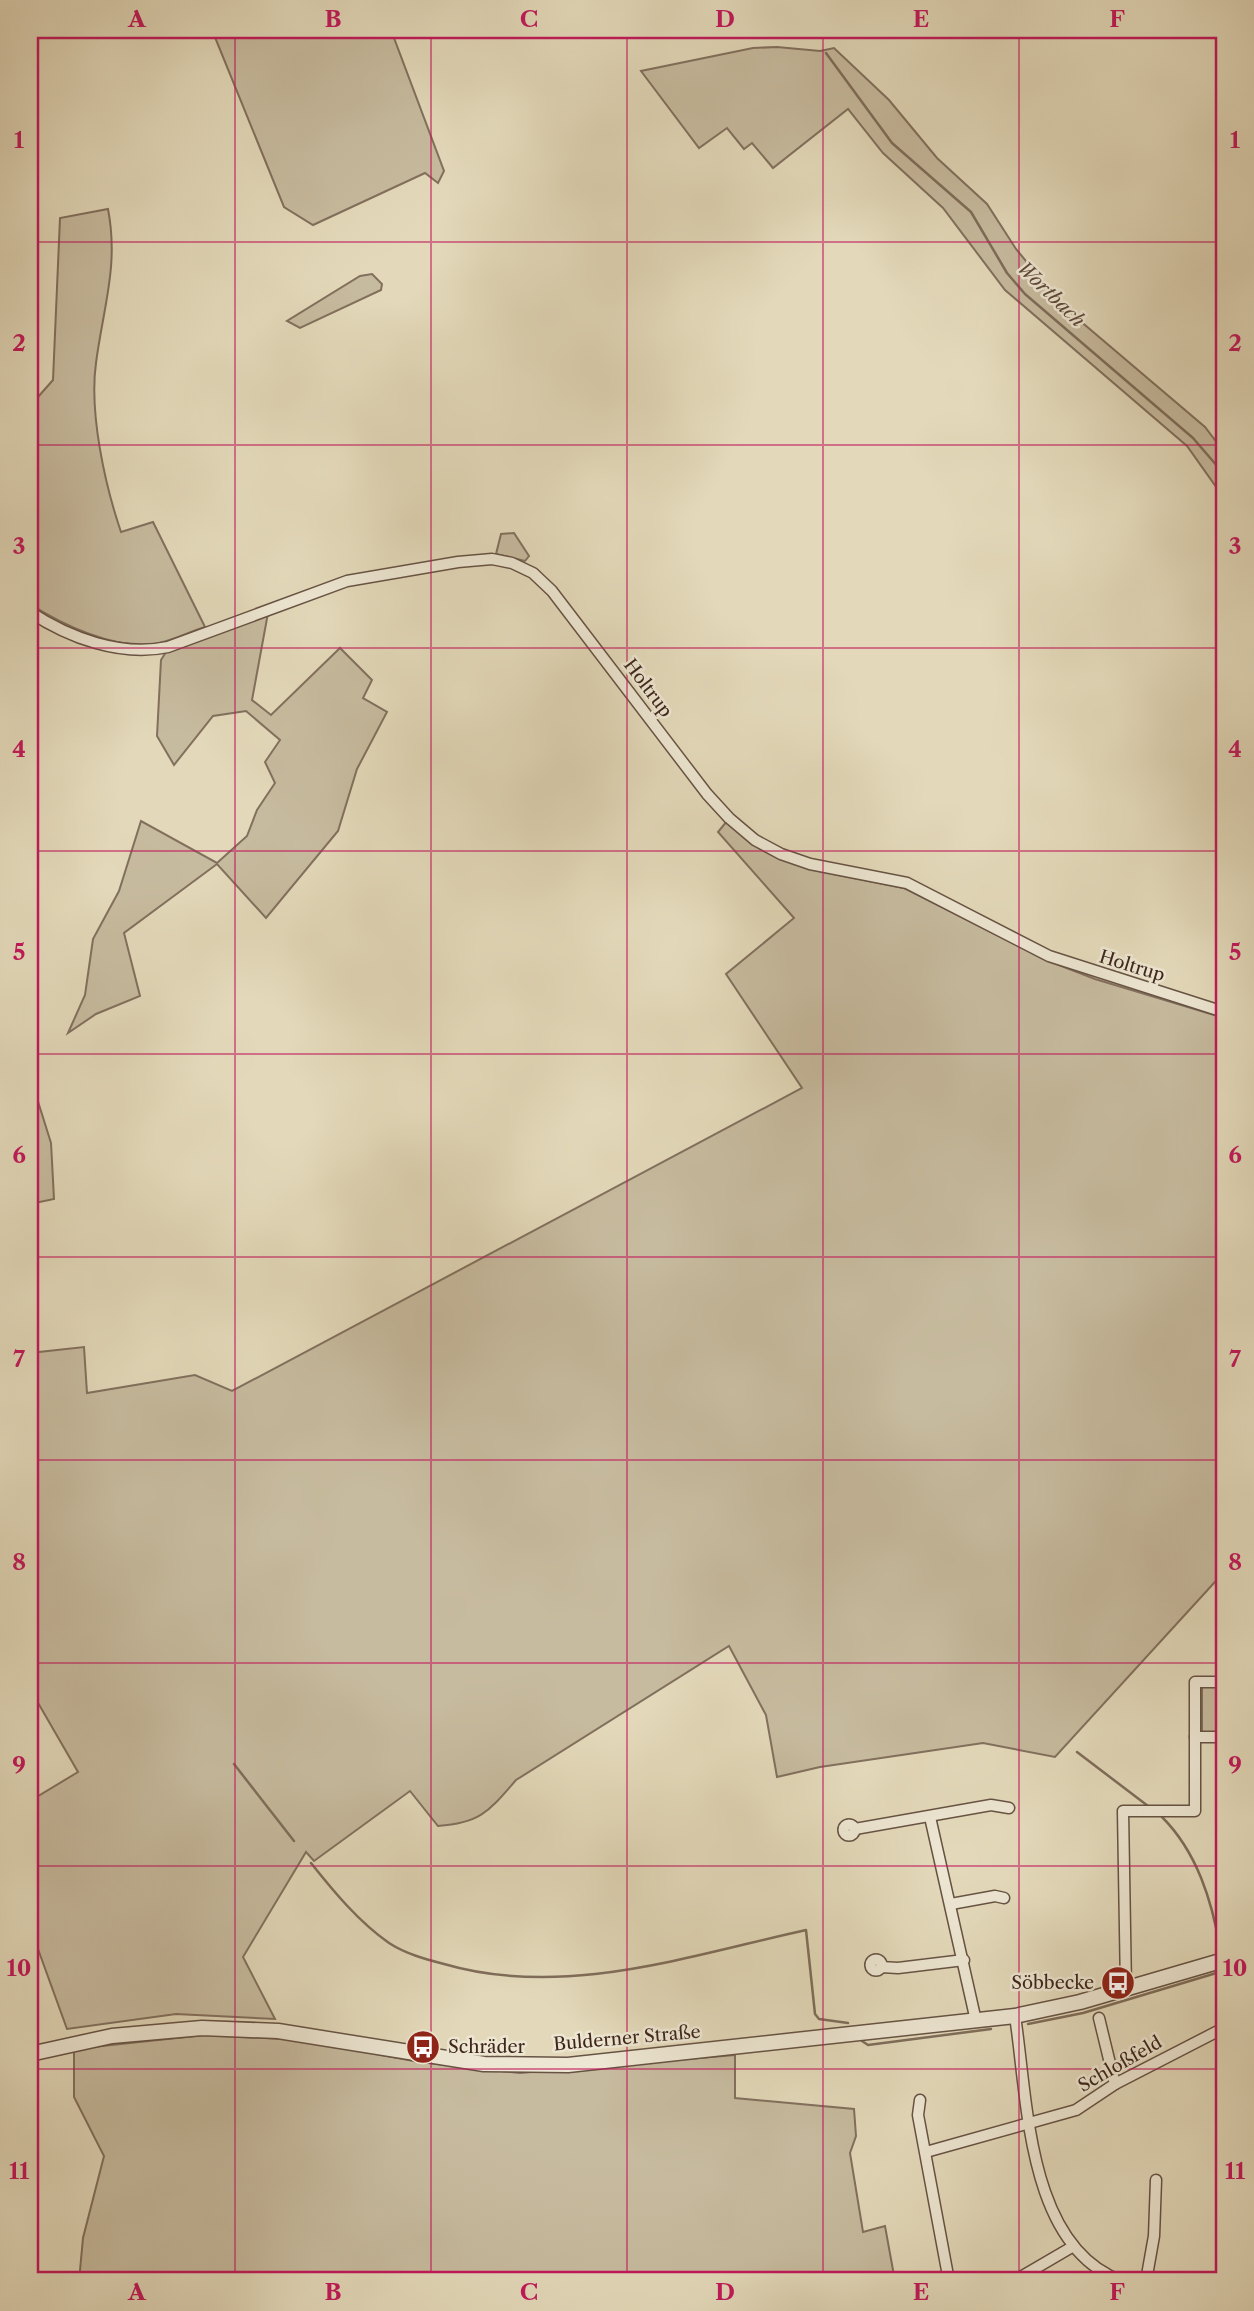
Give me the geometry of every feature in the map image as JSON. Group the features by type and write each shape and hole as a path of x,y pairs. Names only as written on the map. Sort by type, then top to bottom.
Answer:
{"street":[{"name":"Holtrup","path":"30,612 105,646 140,651 168,647 347,581 479,559 512,563 533,573 552,591 707,794 729,818 755,840 810,864 907,883 1049,956 1224,1012"},
{"path":"1126,1989 1123,1811 1195,1811 1195,1682 1224,1682"},
{"path":"1195,1737 1224,1737"},
{"path":"855,1829 991,1805 1009,1808"},
{"path":"930,1817 976,2021"},
{"path":"951,1904 995,1896 1004,1898"},
{"path":"881,1967 898,1968 964,1960"},
{"name":"Bulderner Straße","path":"30,2054 112,2036 202,2028 278,2031 484,2064 568,2065 1015,2016 1126,1989 1224,1960"},
{"path":"1015,2016 1044,2194 1072,2247 1101,2271 1122,2281"},
{"path":"1099,2018 1115,2084"},
{"name":"Schloßfeld","path":"926,2152 1076,2110 1115,2084 1218,2031 1224,2033"},
{"path":"920,2100 918,2115 949,2281"},
{"path":"1146,2281 1154,2236 1156,2180"},
{"path":"1014,2281 1072,2247"}],"shaded area":[{"path":"212,30 391,30 444,171 438,183 425,173 313,225 284,207"},
{"path":"753,48 820,51 834,48 889,100 937,158 987,204 1016,249 1065,308 1205,427 1224,452 1224,498 1187,446 1005,290 943,208 883,153 848,109 773,168 752,143 744,149 727,128 699,148 641,71"},
{"path":"108,209 111,268 94,383 100,449 109,493 121,532 153,522 205,627 153,644 122,643 89,634 30,604 30,406 53,380 60,218"},
{"path":"372,274 382,284 381,290 300,328 287,321 360,276"},
{"path":"514,533 529,556 525,561 496,554 501,534"},
{"path":"268,613 252,700 271,715 340,648 372,680 363,698 387,712 357,769 338,831 266,918 217,864 124,933 140,996 96,1014 68,1033 85,995 93,939 119,891 141,821 217,863 247,836 257,810 275,783 265,762 280,740 246,711 213,716 174,765 157,736 161,660 166,652"},
{"path":"727,821 754,843 809,869 904,888 1046,960 1095,979 1224,1018 1224,1572 1055,1757 983,1743 820,1767 777,1777 766,1715 729,1646 516,1780 483,1814 465,1822 438,1826 410,1791 314,1861 306,1852 243,1957 275,2019 176,2014 67,2029 30,1927 30,1801 78,1772 30,1689 30,1353 84,1347 87,1393 195,1375 232,1391 802,1088 726,974 794,918 718,832"},
{"path":"30,1076 51,1143 54,1199 30,1204"},
{"path":"1202,1687 1220,1687 1220,1732 1202,1732"},
{"path":"205,2035 302,2040 419,2062 520,2073 735,2055 735,2098 854,2109 856,2136 850,2153 863,2232 885,2226 895,2281 180,2281 174,2272 155,2281 79,2281 83,2238 104,2156 74,2097 74,2049"}],"waterway":[{"name":"Wortbach","path":"826,53 892,143 971,212 1007,273 1025,294 1193,438 1224,474"},
{"path":"1077,1752 1148,1806"},
{"path":"234,1764 294,1841"},
{"path":"1162,1817 1194,1861 1207,1895 1220,1948"},
{"path":"311,1863 357,1916 389,1943 423,1958 489,1974 535,1977 626,1970 806,1930 815,2014 819,2019 848,2023"},
{"path":"1028,2024 1083,2013 1223,1971"},
{"path":"862,2041 868,2045 991,2029"}],"place":[{"name":"Söbbecke","path":"1118,1983"},
{"name":"Schräder","path":"423,2047"}]}
